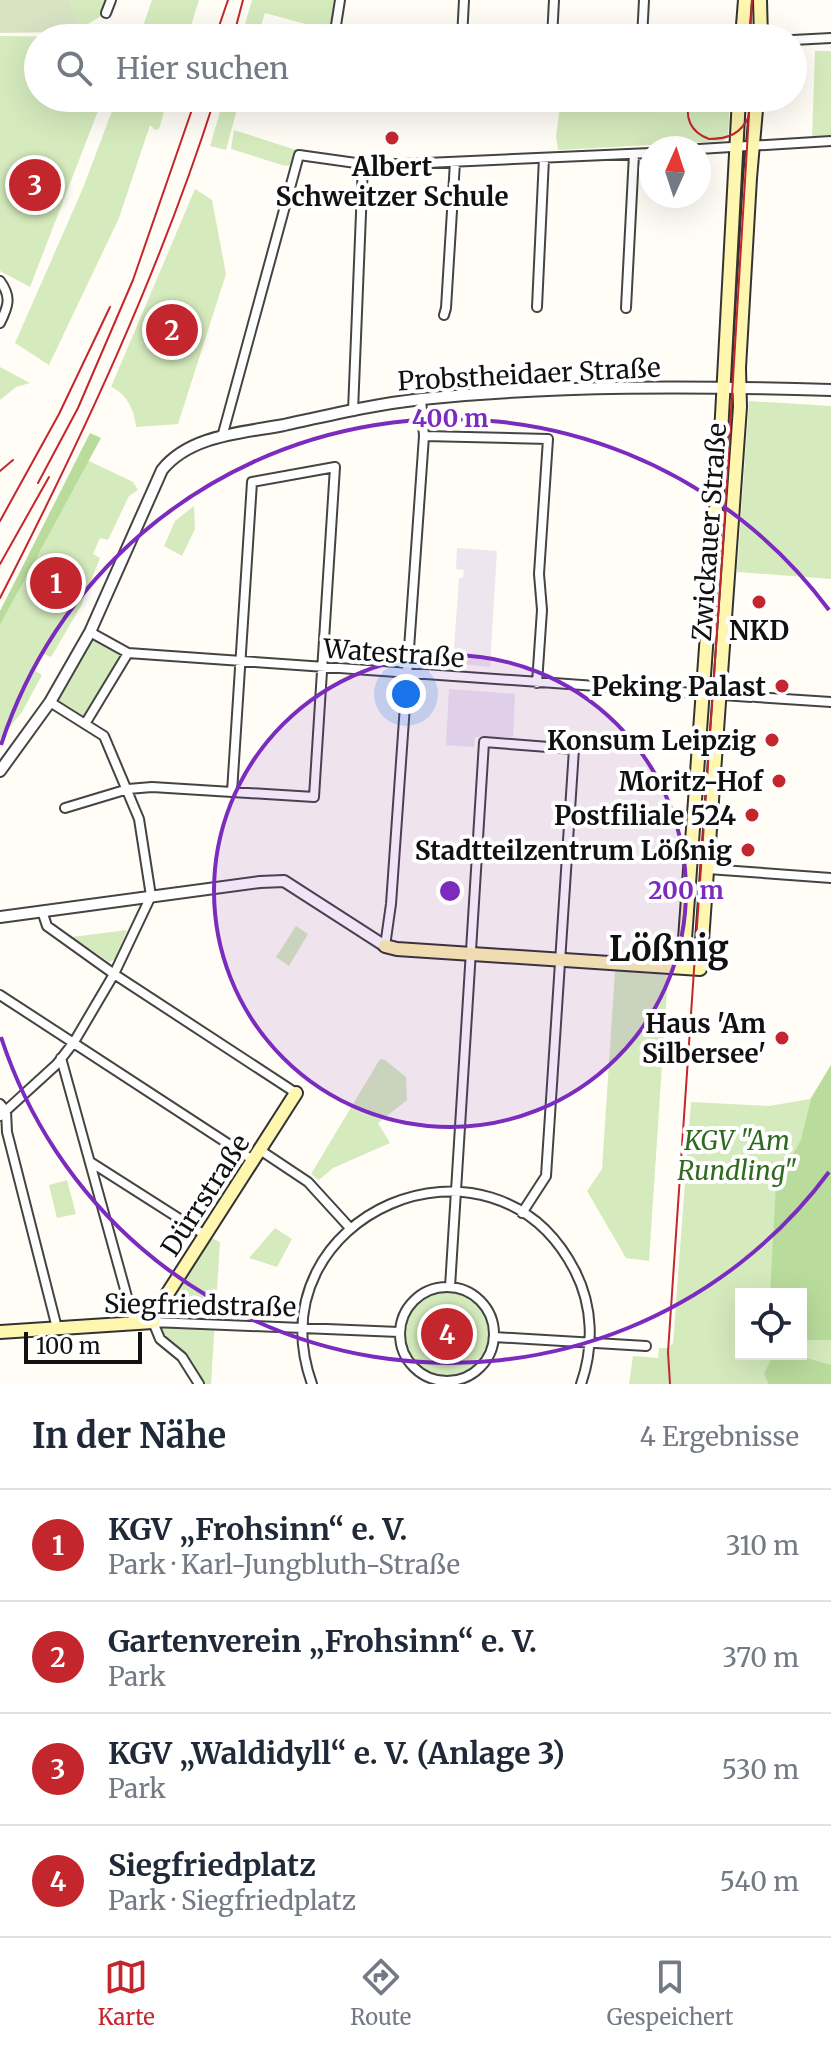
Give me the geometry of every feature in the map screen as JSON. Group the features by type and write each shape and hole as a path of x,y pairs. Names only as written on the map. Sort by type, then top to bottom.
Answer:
{"main road":[{"path":"743,24 745,0"},
{"path":"760,0 761,24"},
{"name":"Zwickauer Straße","path":"739,112 724,387 683,967 700,969 721,695 756,112"},
{"path":"385,946 683,967"},
{"name":"Dürrstraße","path":"153,1322 157,1310 296,1093"},
{"name":"Siegfriedstraße","path":"0,1332 153,1322"}],"street":[{"path":"106,13 111,0"},
{"path":"336,24 340,0"},
{"path":"463,24 464,0"},
{"path":"553,24 554,0"},
{"path":"643,24 644,0"},
{"path":"807,39 831,38"},
{"path":"711,148 831,141"},
{"path":"626,308 634,154"},
{"path":"222,437 299,155 363,164 639,154"},
{"path":"537,307 544,158"},
{"path":"444,315 455,162"},
{"path":"353,411 363,164"},
{"path":"0,281 7,292 9,306 0,323"},
{"name":"Probstheidaer Straße","path":"90,632 162,470 172,457 186,448 222,437 421,399 622,388 831,390"},
{"path":"0,917 284,881 385,946 391,904 424,436 421,399"},
{"path":"424,436 548,439 539,574 542,610 537,683"},
{"path":"65,808 128,789 152,787 232,792 314,797 335,467 252,482 232,792"},
{"path":"0,771 50,702 90,632"},
{"name":"Watestraße","path":"90,632 128,653 831,702"},
{"path":"85,724 128,653"},
{"path":"50,702 104,736 139,819 151,896 114,974 74,1042 61,1058 2,1110 57,1328"},
{"path":"450,1287 484,742 574,749 546,1176 522,1213"},
{"path":"708,869 831,878"},
{"path":"42,911 47,926 114,974 296,1093"},
{"path":"0,995 256,1155 308,1182 350,1228"},
{"path":"61,1058 134,1322"},
{"path":"91,1163 205,1235"},
{"path":"312,1384 303,1328 308,1297 318,1270 333,1247 350,1228 377,1209 402,1198 456,1191 489,1197 522,1213 553,1238 574,1268 587,1306 590,1342 581,1384"},
{"path":"450,1287 469,1292 482,1303 490,1315 494,1337 488,1356 477,1370 459,1379 443,1382 424,1375 410,1363 402,1350 399,1332 404,1313 413,1301 430,1290 450,1287"},
{"path":"153,1322 160,1339 182,1357 199,1384"},
{"name":"Siegfriedstraße","path":"153,1322 399,1332"},
{"path":"494,1337 646,1346"}],"shaded area":[{"path":"457,548 497,551 490,667 453,663 459,578 463,578 464,570 456,569"},
{"path":"449,689 515,694 513,737 475,737 474,747 446,745"}],"green space":[{"path":"0,0 69,0 78,24 24,24 24,33 0,33"},
{"path":"69,0 111,0 106,13 88,24 78,24"},
{"path":"152,0 199,0 191,24 144,24"},
{"path":"252,0 340,0 336,24 306,24 265,13 261,24 245,24"},
{"path":"0,36 24,36 24,112 98,112 30,287 0,271"},
{"path":"815,51 831,51 831,138 812,139"},
{"path":"112,112 164,112 159,129 155,130 150,125 119,218 49,365 15,343 83,188"},
{"path":"220,112 236,112 226,150 210,146"},
{"path":"559,112 729,112 728,138 723,141 711,142 711,136 639,136 639,146 558,150 556,137"},
{"path":"234,130 296,150 292,165 285,166 231,149"},
{"path":"195,189 212,200 226,274 178,424 136,427 129,403 111,387"},
{"path":"0,367 30,383 16,387 0,400"},
{"path":"749,401 831,406 831,579 737,572"},
{"path":"90,433 101,438 0,625 0,611"},
{"path":"87,460 133,482 138,490 129,496 108,540 100,538 93,554 100,558 81,606 51,657 42,653 34,670 42,675 22,712 0,739 0,625"},
{"path":"194,506 195,529 182,556 164,546 175,521"},
{"path":"90,632 128,653 85,724 50,702"},
{"path":"296,926 308,934 289,966 276,957"},
{"path":"127,930 115,959 109,962 72,937"},
{"path":"615,971 668,975 649,1261 626,1258 587,1191 602,1169"},
{"path":"380,1059 406,1077 407,1100 378,1123 390,1143 333,1168 319,1180 311,1174"},
{"name":"KGV \"Am Rundling\"","path":"831,1065 831,1384 629,1384 633,1356 658,1358 659,1348 668,1348 673,1343 691,1102 769,1106 810,1099"},
{"path":"831,1065 831,1340 807,1340 807,1288 770,1288 776,1184 801,1140 811,1099"},
{"path":"67,1180 76,1214 57,1218 49,1185"},
{"path":"275,1228 292,1239 277,1267 249,1258"},
{"path":"205,1235 220,1242 211,1384 199,1384 190,1368 160,1339 157,1310"},
{"path":"447,1290 472,1297 484,1309 491,1334 484,1359 472,1371 447,1378 422,1371 410,1359 403,1334 410,1309 422,1297"},
{"path":"807,1358 831,1365 831,1384 769,1384 764,1374 771,1360"}],"tram line":[{"path":"751,24 752,0"},
{"path":"688,112 693,128 709,139 733,134 749,116"},
{"path":"670,1384 668,1352 749,112"}],"railway":[{"path":"220,24 228,0"},
{"path":"237,24 243,0"},
{"path":"38,483 78,408 133,280 191,112"},
{"path":"0,598 61,476 145,290 210,112"},
{"path":"0,521 59,414 110,307"},
{"path":"0,471 13,460"},
{"path":"0,564 49,477"}],"place":[{"name":"Albert Schweitzer Schule","path":"392,138"},
{"name":"KGV „Waldidyll“ e. V. (Anlage 3)","path":"35,185"},
{"name":"Gartenverein „Frohsinn“ e. V.","path":"172,330"},
{"name":"KGV „Frohsinn“ e. V.","path":"56,583"},
{"name":"NKD","path":"759,602"},
{"name":"Peking Palast","path":"782,686"},
{"name":"Konsum Leipzig","path":"772,740"},
{"name":"Moritz-Hof","path":"779,781"},
{"name":"Postfiliale 524","path":"752,815"},
{"name":"Stadtteilzentrum Lößnig","path":"748,850"},
{"name":"Haus 'Am Silbersee'","path":"782,1038"},
{"name":"Siegfriedplatz","path":"447,1334"}],"district":[{"name":"Lößnig","path":"669,949"}]}
